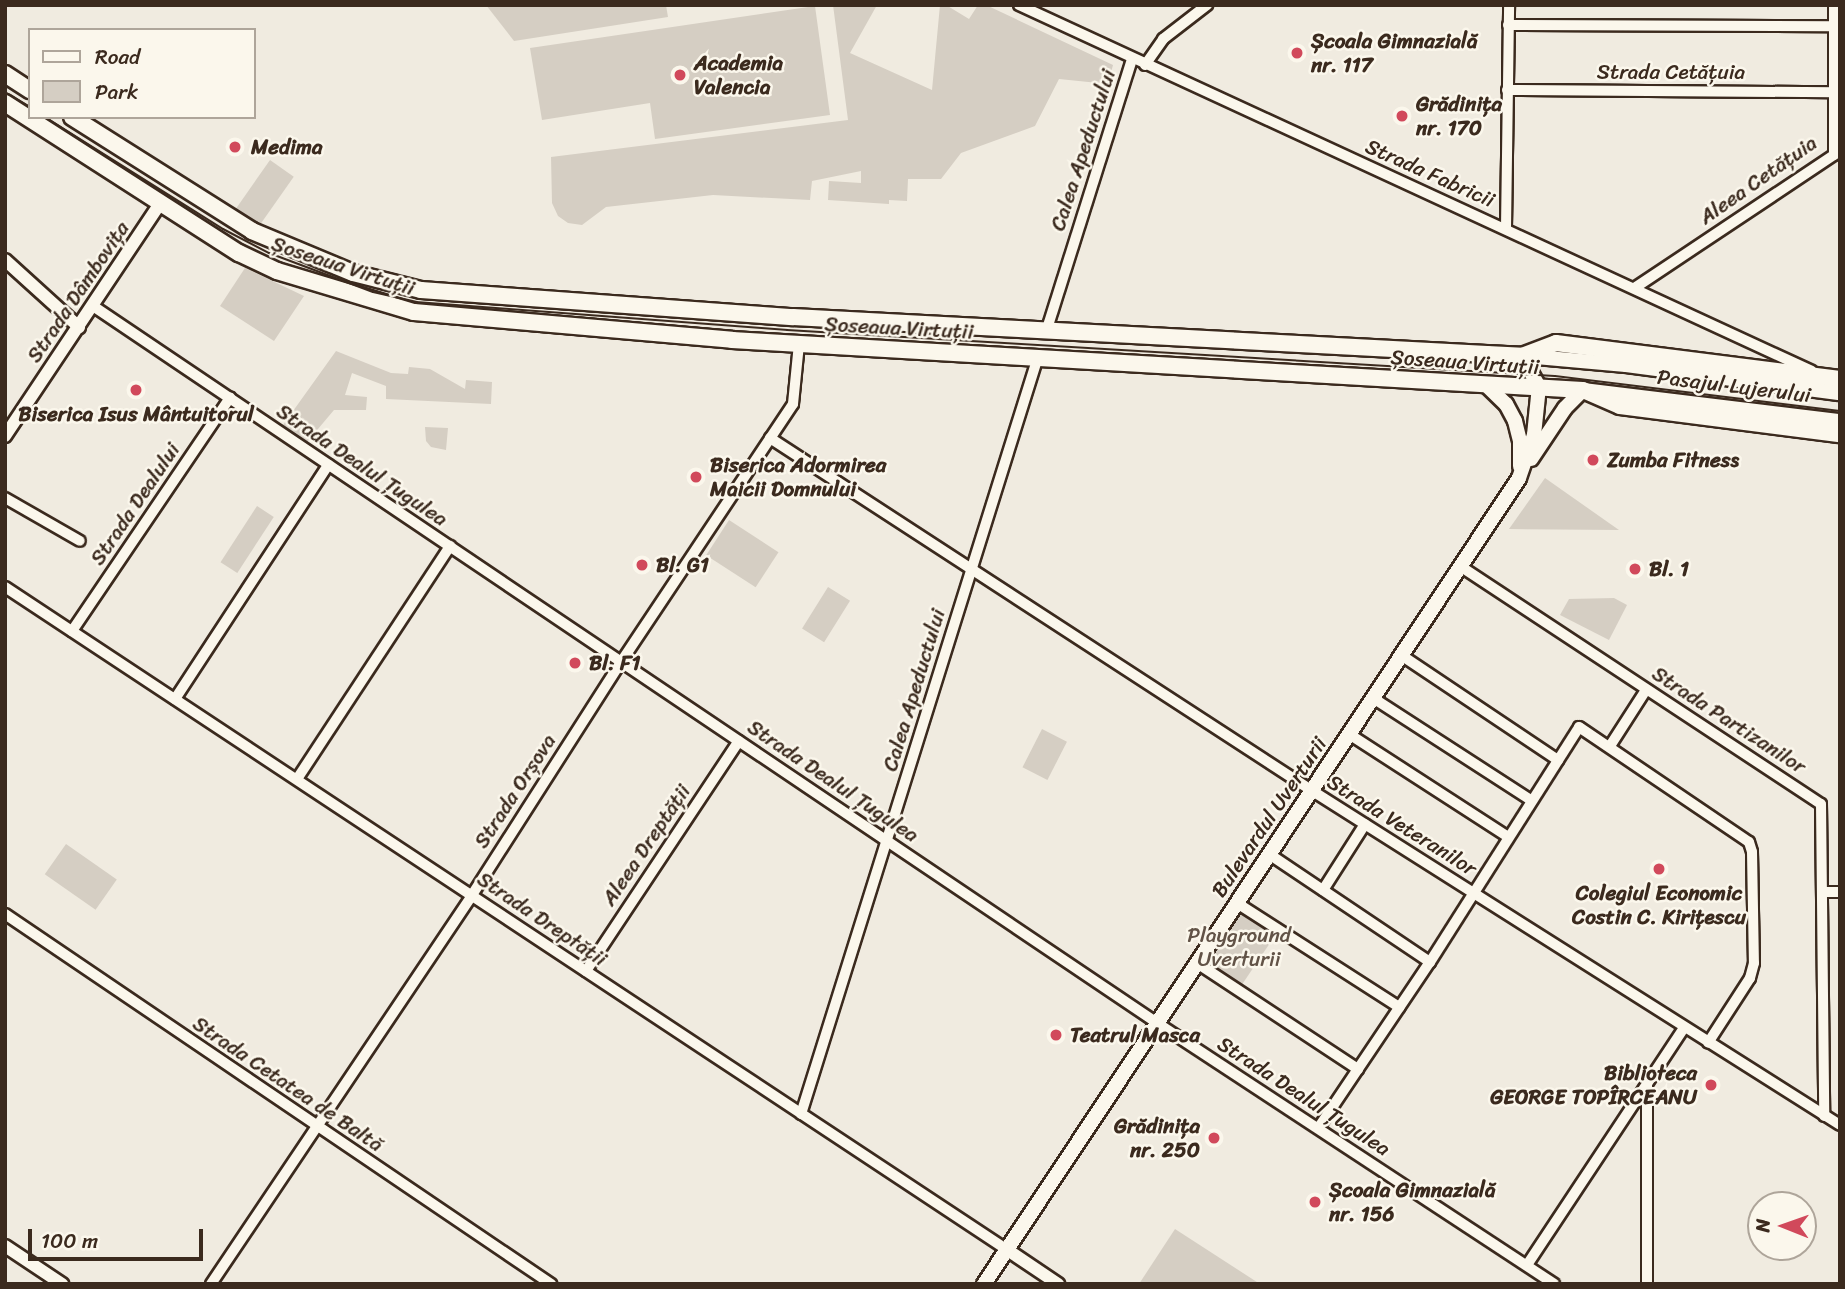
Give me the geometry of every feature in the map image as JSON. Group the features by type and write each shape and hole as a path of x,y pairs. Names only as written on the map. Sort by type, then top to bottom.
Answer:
{"main road":[{"path":"5,74 28,89"},
{"name":"Șoseaua Virtuții","path":"5,103 28,118"},
{"name":"Șoseaua Virtuții","path":"30,119 219,242 277,271 414,312 799,344 1583,390 1620,406 1840,434"},
{"name":"Șoseaua Virtuții","path":"75,119 252,231 315,259 388,283 461,294 1046,332 1522,356 1556,343 1832,378"},
{"path":"1522,356 1539,387"},
{"name":"Pasajul Lujerului","path":"1522,356 1626,365 1840,393"},
{"path":"1485,384 1506,404 1515,421 1520,441 1519,478"},
{"name":"Bulevardul Uverturii","path":"984,1284 1519,478 1534,435 1539,387"},
{"path":"1519,478 1565,408 1583,390"},
{"name":"Pasajul Lujerului","path":"1583,390 1840,421"}],"street":[{"path":"1145,65 1163,39 1207,5"},
{"path":"1506,228 1508,5"},
{"name":"Aleea Cetățuia","path":"1636,287 1834,155 1834,5"},
{"name":"Strada Fabricii","path":"1021,6 1132,60 1832,378"},
{"path":"1508,25 1834,26"},
{"name":"Calea Apeductului","path":"1046,332 1132,60"},
{"name":"Strada Cetățuia","path":"1507,90 1834,92"},
{"name":"Strada Dâmbovița","path":"5,436 160,204"},
{"path":"5,260 79,327"},
{"name":"Strada Dealul Țugulea","path":"93,306 1157,1023 1555,1284"},
{"name":"Strada Orșova","path":"211,1284 472,895 621,662 795,399 799,344"},
{"name":"Calea Apeductului","path":"801,1114 1038,357"},
{"name":"Strada Dealului","path":"72,631 230,398"},
{"name":"Strada Veteranilor","path":"770,438 1311,790 1840,1125"},
{"path":"175,699 328,464"},
{"path":"5,498 80,541"},
{"path":"297,779 450,547"},
{"name":"Strada Partizanilor","path":"1460,566 1821,804 1824,1116"},
{"name":"Strada Dreptății","path":"5,587 1058,1284"},
{"path":"1401,655 1558,760"},
{"path":"1610,746 1646,690"},
{"path":"1373,698 1532,801"},
{"path":"1319,1127 1430,961 1579,727 1742,836 1752,852 1754,963 1751,978 1708,1043"},
{"path":"1349,734 1508,837"},
{"name":"Aleea Dreptății","path":"586,971 739,741"},
{"path":"1323,890 1365,824"},
{"path":"1269,854 1430,961"},
{"path":"1823,892 1840,892"},
{"path":"1237,903 1399,1007"},
{"name":"Strada Cetatea de Baltă","path":"5,914 551,1284"},
{"path":"1197,963 1357,1069"},
{"path":"1527,1265 1684,1028"},
{"path":"1647,1083 1647,1284"},
{"path":"5,1247 62,1284"}],"green space":[{"path":"486,5 666,5 668,17 514,41"},
{"path":"833,5 877,5 850,53 932,90 940,5 946,5 969,19 978,5 986,5 1113,65 1108,84 1059,79 1035,126 961,153 941,179 908,179 907,201 889,200 889,204 828,200 829,181 861,183 861,171 812,181 810,200 713,195 606,207 582,225 568,223 558,216 552,203 551,157 848,120"},
{"name":"Academia Valencia","path":"815,6 830,115 655,139 650,103 542,120 530,48"},
{"path":"270,160 294,177 259,227 235,210"},
{"path":"245,268 304,296 274,341 220,306"},
{"path":"336,351 391,373 408,374 409,367 430,369 465,389 466,380 492,382 491,404 386,399 386,386 352,373 345,395 367,397 366,410 334,410 307,442 283,425"},
{"path":"425,427 448,428 446,450 431,447 426,441"},
{"path":"1545,478 1619,530 1509,529"},
{"path":"257,506 274,517 237,573 221,562"},
{"path":"729,520 778,552 756,587 706,555"},
{"path":"828,587 850,601 824,642 802,629"},
{"path":"1614,598 1627,605 1609,640 1560,615 1569,599"},
{"path":"1042,729 1067,742 1047,780 1022,767"},
{"path":"66,844 117,880 96,910 45,874"},
{"name":"Playground Uverturii","path":"1238,910 1275,935 1241,986 1204,961"},
{"path":"1175,1229 1260,1284 1139,1284"}],"tram line":[{"path":"5,92 28,106"},
{"path":"48,119 223,229 269,253 373,292 417,302 787,330 1555,376 1840,411"}],"place":[{"name":"Școala Gimnazială nr. 117","path":"1297,53"},
{"name":"Academia Valencia","path":"680,75"},
{"name":"Grădinița nr. 170","path":"1402,116"},
{"name":"Medima","path":"235,147"},
{"name":"Biserica Isus Mântuitorul","path":"136,390"},
{"name":"Zumba Fitness","path":"1593,460"},
{"name":"Biserica Adormirea Maicii Domnului","path":"696,477"},
{"name":"Bl. G1","path":"642,565"},
{"name":"Bl. 1","path":"1635,569"},
{"name":"Bl. F1","path":"575,663"},
{"name":"Colegiul Economic Costin C. Kirițescu","path":"1659,869"},
{"name":"Teatrul Masca","path":"1056,1035"},
{"name":"Biblioteca GEORGE TOPÎRCEANU","path":"1711,1085"},
{"name":"Grădinița nr. 250","path":"1214,1138"},
{"name":"Școala Gimnazială nr. 156","path":"1315,1202"}]}
